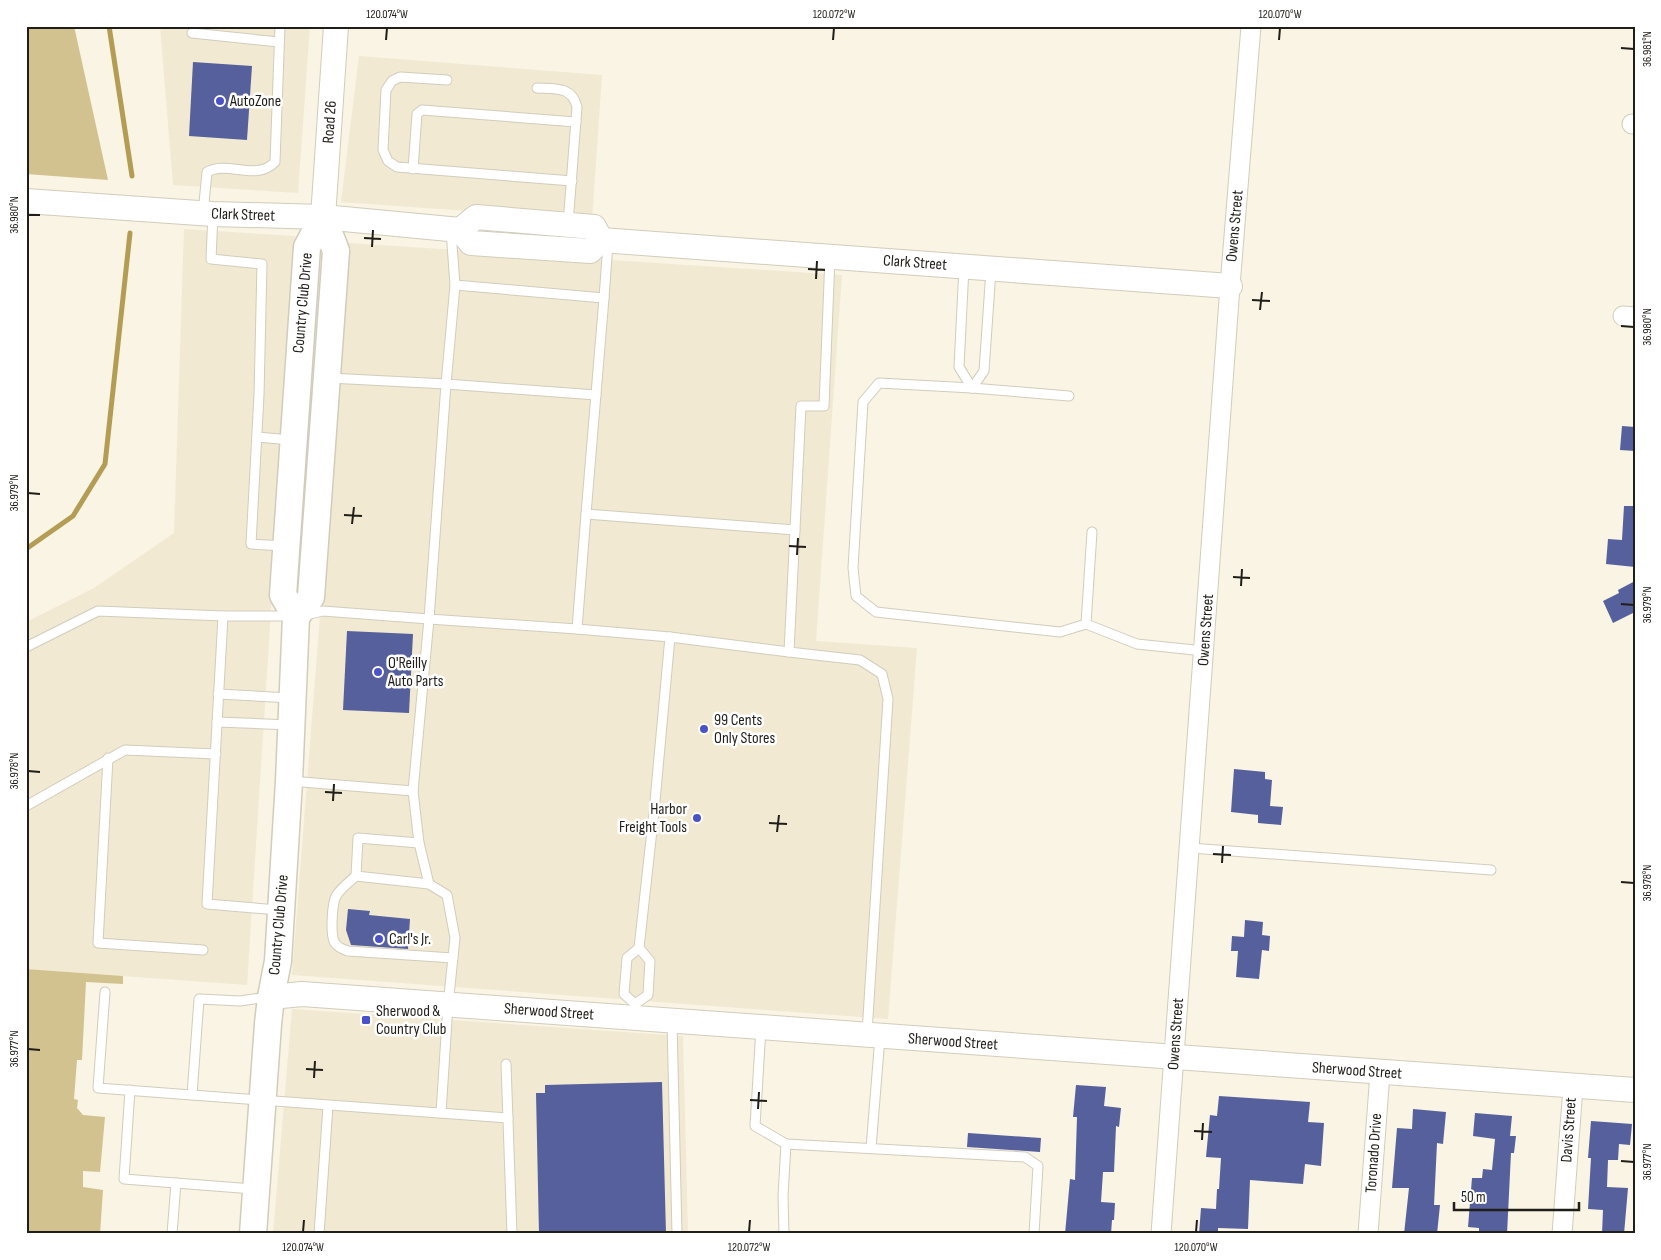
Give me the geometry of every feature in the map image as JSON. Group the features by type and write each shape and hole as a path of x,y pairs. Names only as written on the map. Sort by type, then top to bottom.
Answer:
{"main road":[{"name":"Country Club Drive","path":"296,616 311,597 336,251 324,217"},
{"name":"Country Club Drive","path":"253,1234 271,997 278,961 292,725 296,616 283,595 293,440 307,248 324,217"}],"street":[{"name":"Road 26","path":"324,217 336,26"},
{"name":"Owens Street","path":"1161,1234 1230,286 1251,26"},
{"name":"Clark Street","path":"26,201 208,214 324,217 455,229 471,242 487,244 590,251 605,240 1230,286"},
{"path":"455,229 476,217 594,227 605,240"},
{"path":"487,244 491,237 500,233 564,236 568,232 568,225"},
{"name":"Sherwood Street","path":"271,997 302,994 448,1005 635,1011 672,1021 760,1028 1635,1090"},
{"name":"Toronado Drive","path":"1368,1234 1380,1073"},
{"name":"Davis Street","path":"1562,1234 1572,1087"}],"lane":[{"path":"280,26 275,162 269,168 256,172 216,167 207,172 211,259 262,264 251,544 286,546"},
{"path":"192,33 279,42"},
{"path":"447,80 400,77 392,82 386,90 383,150 388,161 398,167 413,169 572,181"},
{"path":"537,88 565,90 575,98 577,107 568,225"},
{"path":"413,169 417,114 422,110 576,122"},
{"path":"429,884 419,843 414,791 455,285 455,229"},
{"path":"577,629 604,298 605,240"},
{"path":"789,652 801,406 824,406 830,257"},
{"path":"964,266 958,367 972,388"},
{"path":"972,388 984,371 992,268"},
{"path":"455,285 604,298"},
{"path":"326,378 446,384 596,395"},
{"path":"1069,396 879,383 864,402 853,568 856,596 876,612 1060,632 1086,624 1137,644 1204,651"},
{"path":"256,437 293,440"},
{"path":"586,514 795,530"},
{"path":"1086,624 1092,532"},
{"path":"26,647 98,611 223,616 296,616 323,611 670,637 860,660 882,674 888,699 871,1148"},
{"path":"223,616 207,904 281,911"},
{"path":"639,948 650,962 648,995 635,1011 624,994 627,958 639,948 670,637"},
{"path":"218,694 293,698"},
{"path":"217,722 292,725"},
{"path":"26,806 125,750 216,754"},
{"path":"108,758 98,943 203,950"},
{"path":"289,781 414,791"},
{"path":"419,843 358,838 356,876 337,895 334,901 332,936 335,943 341,949 348,951 453,958"},
{"path":"1190,848 1490,870"},
{"path":"356,876 429,884 447,895 454,938 440,1113"},
{"path":"105,992 98,1088 508,1118"},
{"path":"192,1095 199,999 240,1001 271,997"},
{"path":"672,1021 677,1234"},
{"path":"760,1028 755,1126 786,1144 1025,1157 1038,1166 1034,1234"},
{"path":"506,1064 512,1234"},
{"path":"130,1090 124,1179 256,1189"},
{"path":"319,1234 328,1106"},
{"path":"784,1234 783,1196 786,1144"},
{"path":"172,1234 176,1183"}],"shaded area":[{"path":"26,26 74,26 108,180 26,174"},
{"path":"160,26 310,26 298,193 173,185"},
{"path":"359,56 602,75 592,220 341,202"},
{"path":"184,229 295,236 247,985 26,969 26,622 94,588 174,533"},
{"path":"349,243 842,275 816,641 917,648 888,1019 292,975"},
{"path":"26,969 123,976 123,984 86,982 82,1060 77,1060 74,1099 78,1100 77,1108 83,1115 105,1117 100,1172 83,1171 83,1187 103,1190 100,1234 26,1234"},
{"path":"292,1009 683,1036 688,1234 273,1234"}],"building":[{"name":"AutoZone","path":"193,62 252,66 247,140 189,136"},
{"path":"1622,426 1635,427 1635,451 1620,450"},
{"path":"1624,506 1635,506 1635,567 1606,564 1608,539 1622,540"},
{"path":"1635,581 1635,612 1613,623 1603,601 1619,593 1618,590"},
{"name":"O'Reilly Auto Parts","path":"347,631 413,634 409,713 343,710"},
{"path":"1234,769 1265,772 1265,779 1272,780 1270,806 1283,807 1281,825 1258,823 1258,815 1231,812"},
{"name":"Carl's Jr.","path":"348,909 370,911 369,915 410,919 408,949 351,945 346,930"},
{"path":"1245,920 1263,922 1262,935 1270,936 1269,951 1262,950 1259,979 1236,977 1238,951 1231,951 1232,936 1244,937"},
{"path":"662,1082 666,1234 539,1234 536,1093 545,1093 545,1085"},
{"path":"1076,1085 1106,1087 1104,1106 1121,1108 1119,1127 1116,1126 1114,1172 1103,1172 1101,1202 1115,1203 1111,1234 1065,1234 1070,1179 1075,1180 1077,1117 1073,1117"},
{"path":"1219,1096 1310,1102 1308,1122 1324,1123 1321,1166 1305,1164 1303,1184 1250,1180 1248,1229 1218,1228 1218,1234 1199,1234 1201,1208 1216,1209 1217,1189 1219,1189 1221,1158 1206,1157 1210,1115 1217,1116"},
{"path":"1413,1109 1446,1112 1443,1144 1437,1143 1434,1205 1440,1205 1437,1234 1404,1234 1409,1188 1392,1188 1397,1128 1412,1129"},
{"path":"1475,1113 1512,1116 1510,1136 1516,1136 1514,1153 1511,1153 1507,1234 1479,1234 1479,1228 1468,1227 1472,1178 1482,1178 1483,1169 1492,1170 1495,1139 1473,1136"},
{"path":"1591,1121 1632,1124 1630,1145 1619,1144 1618,1160 1608,1160 1607,1187 1628,1188 1624,1234 1602,1234 1603,1210 1588,1209 1591,1158 1588,1158"},
{"path":"968,1133 1041,1138 1040,1152 967,1147"}],"waterway":[{"path":"109,26 132,176"},
{"path":"26,549 73,516 105,464 130,233"}],"place":[{"name":"AutoZone","path":"220,101"},
{"name":"O'Reilly Auto Parts","path":"378,672"},
{"name":"99 Cents Only Stores","path":"704,729"},
{"name":"Harbor Freight Tools","path":"697,818"},
{"name":"Carl's Jr.","path":"379,939"},
{"name":"Sherwood & Country Club","path":"366,1020"}]}
